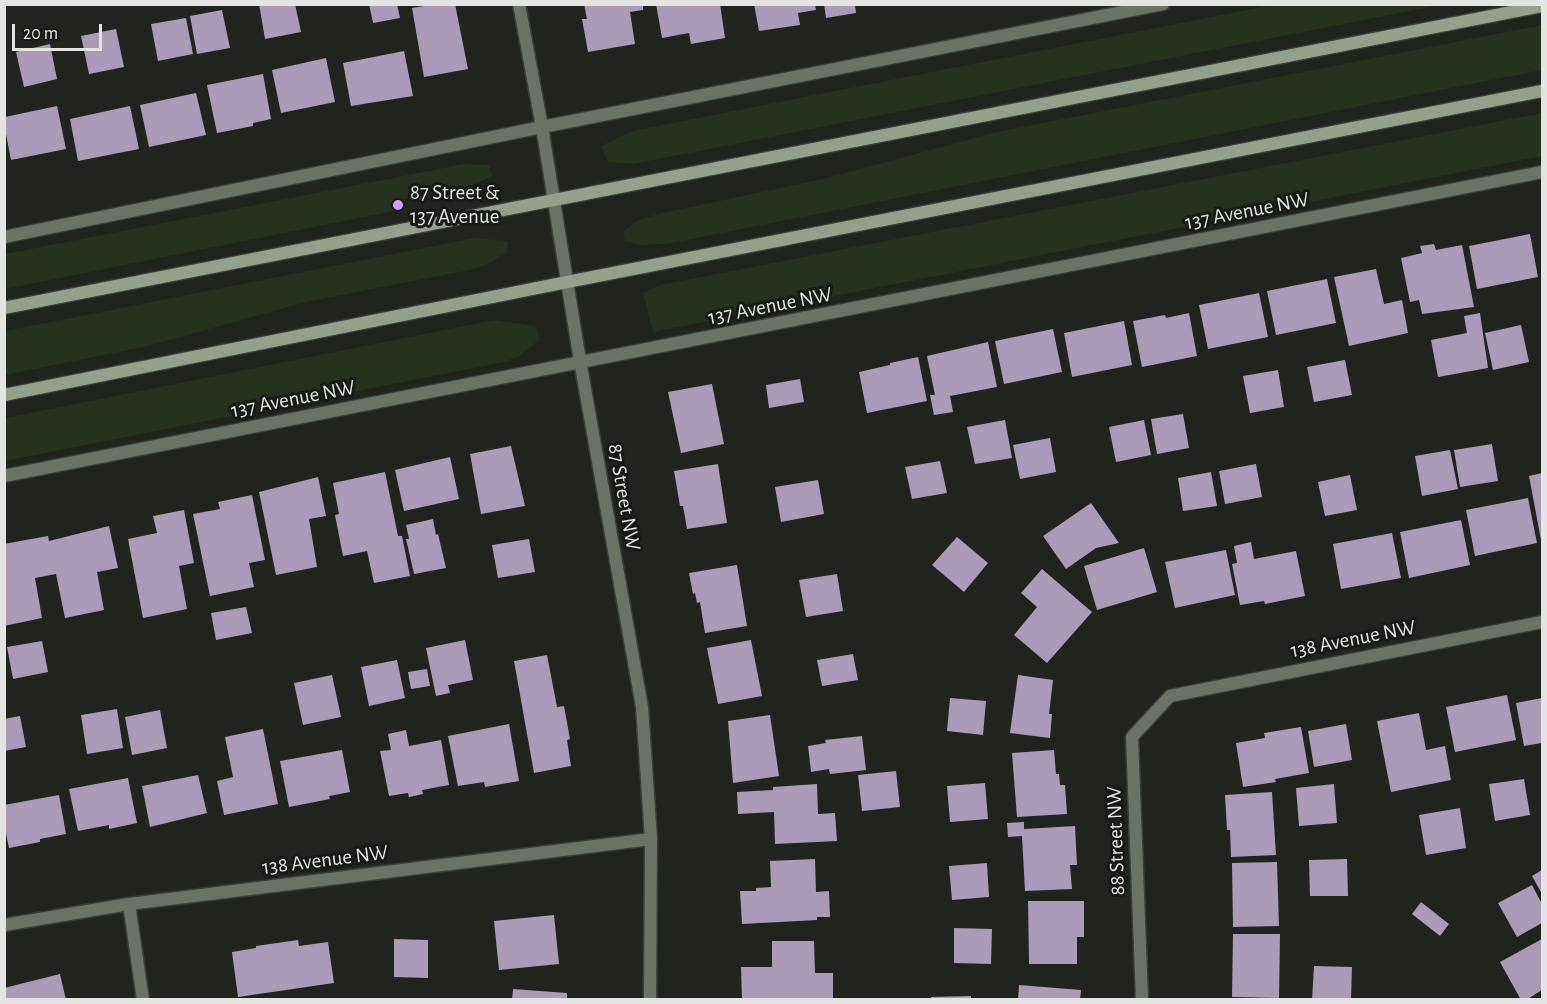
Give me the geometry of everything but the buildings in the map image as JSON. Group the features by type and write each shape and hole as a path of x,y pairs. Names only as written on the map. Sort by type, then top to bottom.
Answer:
{"main road":[{"path":"4,308 1542,6"},
{"path":"4,395 1542,91"}],"street":[{"name":"87 Street NW","path":"519,4 642,707 651,839 650,999"},
{"path":"4,237 542,127 1163,4"},
{"name":"137 Avenue NW","path":"4,476 1542,172"},
{"name":"138 Avenue NW","path":"1170,696 1542,622"},
{"name":"88 Street NW","path":"1142,999 1132,737 1170,696"},
{"name":"138 Avenue NW","path":"4,925 129,904 651,839"},
{"path":"129,904 143,999"}],"green space":[{"path":"1272,5 1440,5 633,164 608,162 601,146 632,131"},
{"path":"1542,25 1542,70 666,244 640,245 625,241 623,232 637,221 658,214 827,178 997,132"},
{"path":"1542,113 1542,156 653,332 643,293 660,285"},
{"path":"464,164 489,165 492,176 471,186 398,200 399,210 5,289 5,254"},
{"path":"474,238 507,241 508,252 484,266 470,270 306,302 148,346 5,375 5,331"},
{"path":"494,320 535,326 540,339 521,355 504,362 5,461 5,418"}],"place":[{"name":"87 Street & 137 Avenue","path":"398,205"}]}
